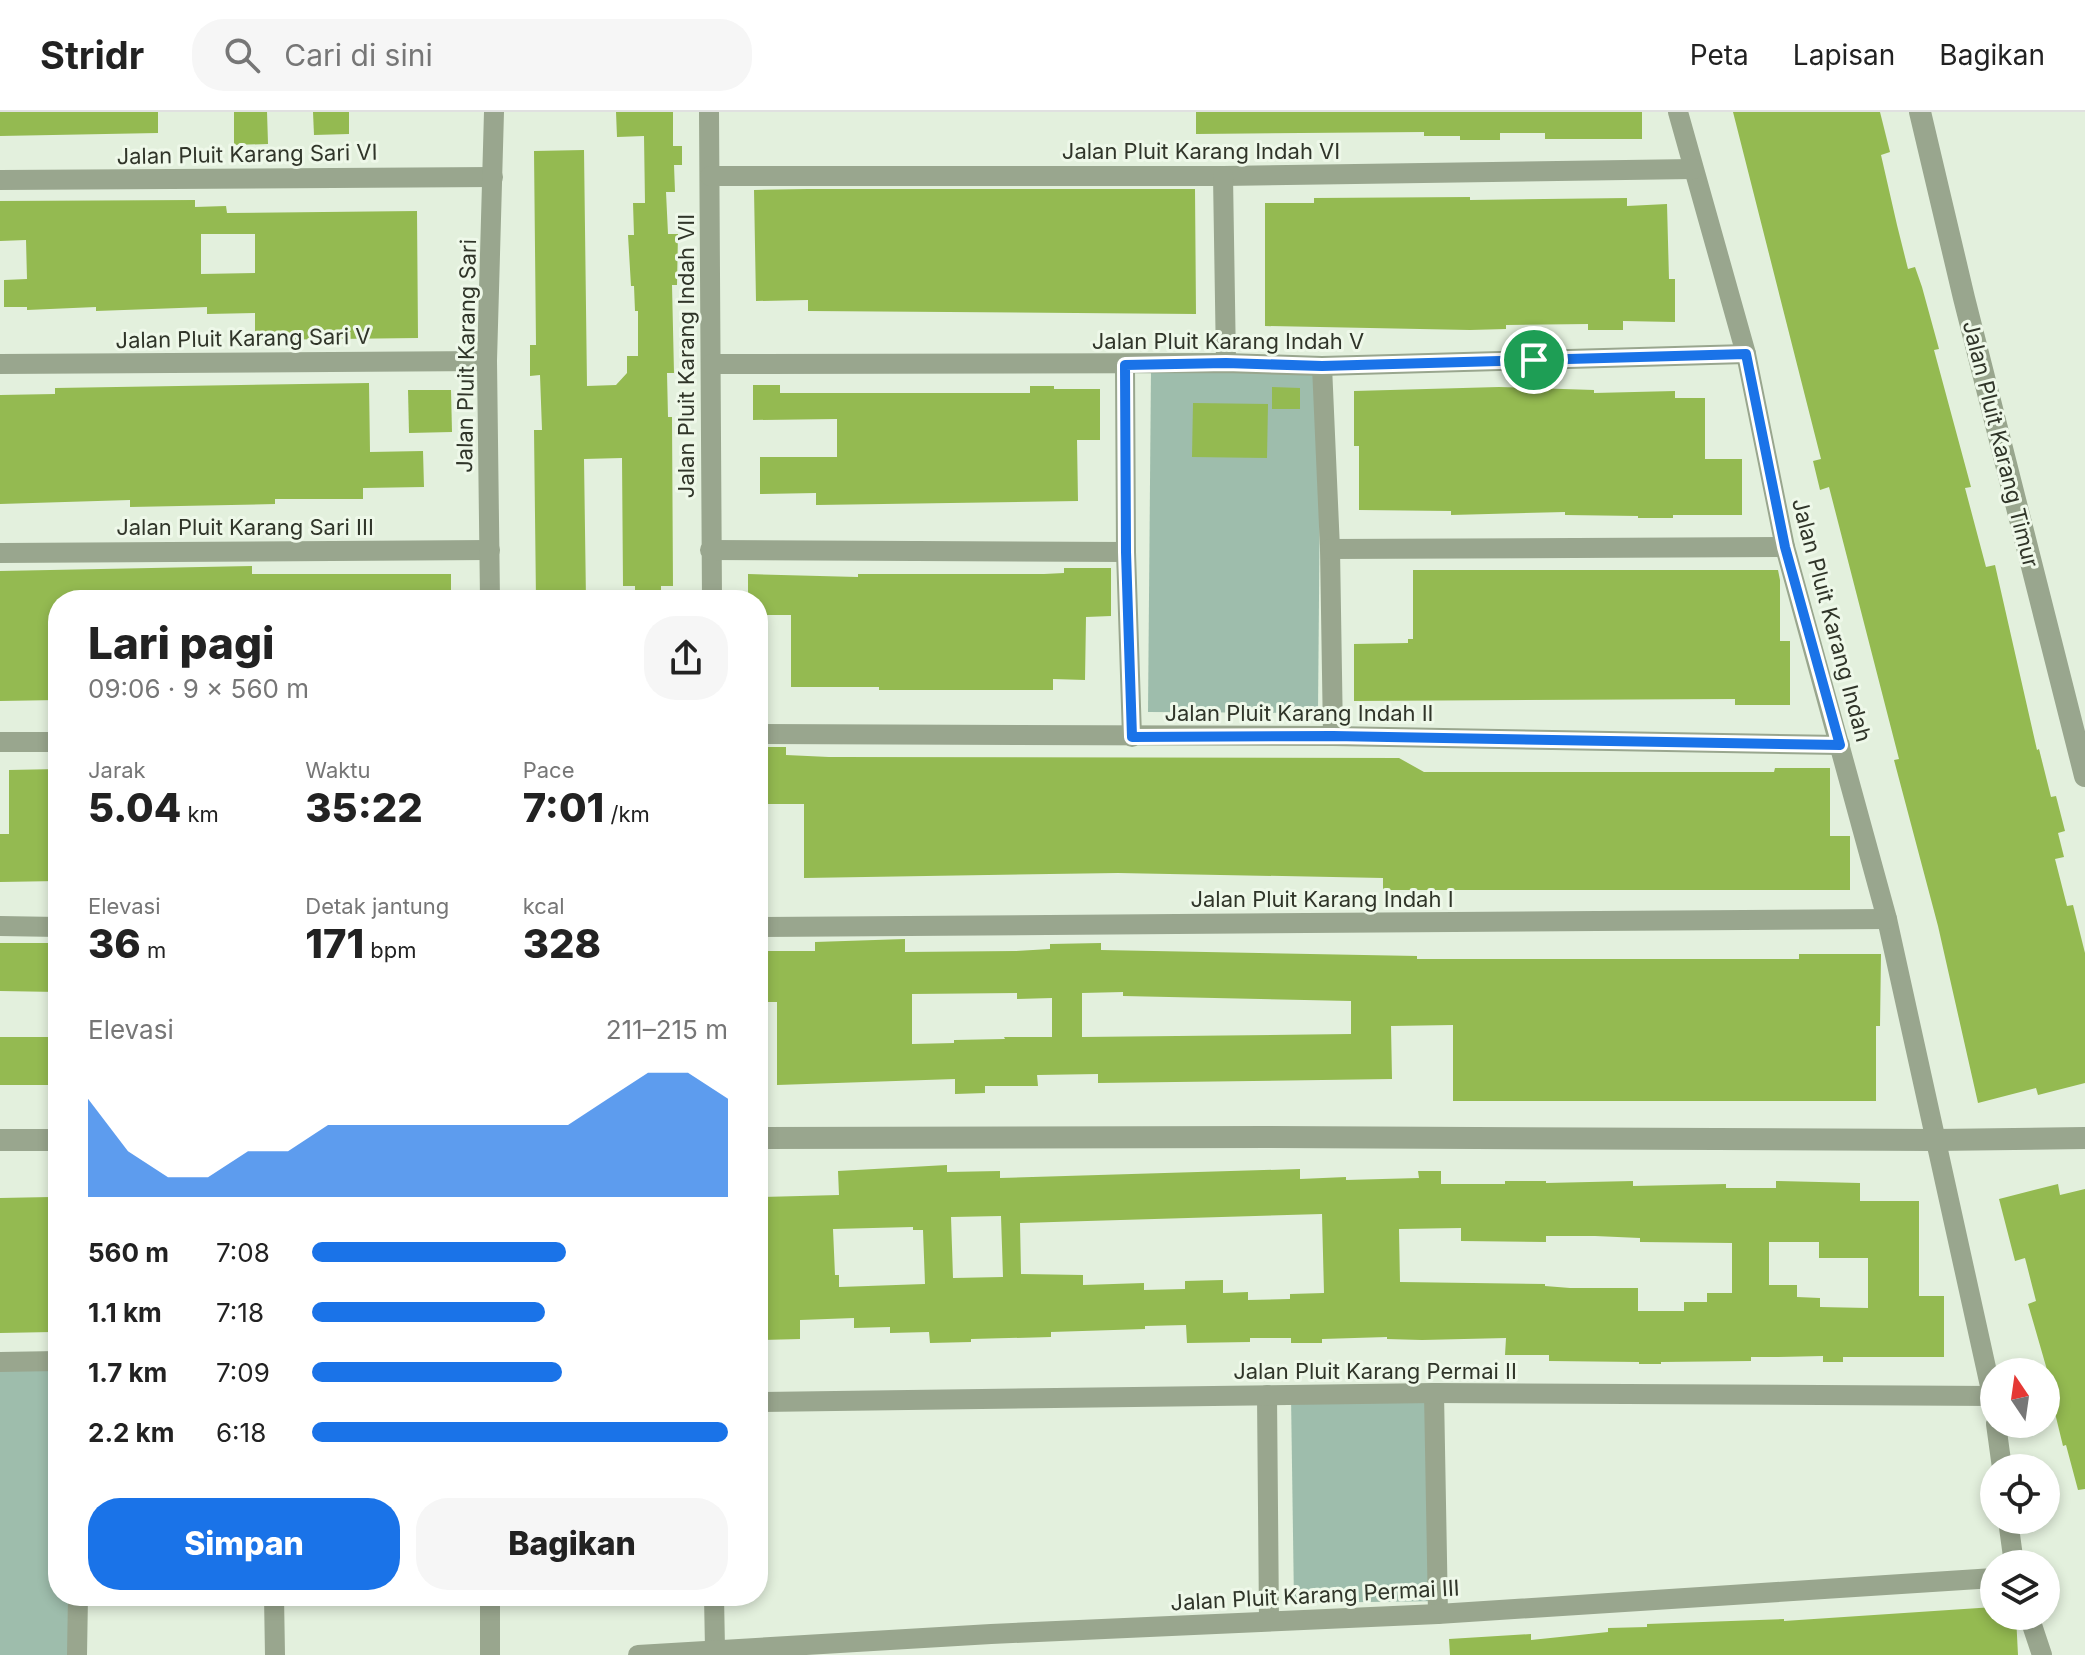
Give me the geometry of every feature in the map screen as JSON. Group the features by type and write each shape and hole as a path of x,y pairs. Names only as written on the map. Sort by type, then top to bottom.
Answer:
{"street":[{"name":"Jalan Pluit Karang Sari","path":"490,590 487,361 494,112"},
{"name":"Jalan Pluit Karang Indah VII","path":"709,112 712,590"},
{"name":"Jalan Pluit Karang Indah","path":"1678,112 1746,354 1785,547 1887,919 1984,1358"},
{"name":"Jalan Pluit Karang Timur","path":"1920,112 2085,776"},
{"name":"Jalan Pluit Karang Indah VI","path":"710,176 1223,176 1693,169"},
{"path":"1223,176 1226,363"},
{"name":"Jalan Pluit Karang Sari VI","path":"0,180 493,177"},
{"name":"Jalan Pluit Karang Indah V","path":"711,364 1226,363 1322,366 1746,354"},
{"name":"Jalan Pluit Karang Sari V","path":"0,364 487,361"},
{"path":"1125,365 1126,552 1132,737"},
{"path":"1322,366 1330,549 1333,736"},
{"path":"1330,549 1785,547"},
{"name":"Jalan Pluit Karang Sari III","path":"0,553 490,550"},
{"path":"710,550 1126,552"},
{"name":"Jalan Pluit Karang Indah II","path":"768,734 1333,736 1840,745"},
{"path":"0,742 48,742"},
{"name":"Jalan Pluit Karang Indah I","path":"768,927 1887,919"},
{"path":"0,926 48,927"},
{"path":"768,1138 2085,1138"},
{"path":"0,1140 48,1140"},
{"path":"0,1362 48,1361"},
{"path":"1434,1393 1438,1614"},
{"name":"Jalan Pluit Karang Permai II","path":"768,1402 1434,1393 1980,1396"},
{"path":"1267,1395 1269,1621"},
{"name":"Jalan Pluit Karang Permai III","path":"638,1655 1438,1614 1980,1579"},
{"path":"77,1655 78,1606"},
{"path":"274,1606 275,1655"},
{"path":"490,1606 490,1655"},
{"path":"714,1606 715,1649"},
{"path":"2034,1630 2042,1655"}],"green space":[{"path":"1151,368 1321,369 1318,713 1148,712"},
{"path":"0,1371 48,1371 48,1606 75,1606 74,1655 0,1655"},
{"path":"1440,1394 1442,1601 1294,1603 1291,1396"}],"building":[{"path":"0,112 158,112 158,133 0,136"},
{"path":"234,112 267,112 268,144 234,145"},
{"path":"313,112 349,112 349,134 314,135"},
{"path":"616,112 673,112 673,146 682,146 682,165 674,165 675,192 666,192 668,234 678,234 677,285 672,285 674,373 667,373 668,417 672,417 673,586 661,586 661,590 635,590 635,586 623,586 622,458 584,459 586,590 536,590 534,430 542,430 540,375 530,376 530,345 536,345 534,151 584,150 587,386 616,385 627,373 627,356 638,356 638,311 635,311 634,286 631,286 628,235 634,235 633,203 645,203 644,136 617,137"},
{"path":"1196,112 1642,112 1642,139 1545,139 1545,133 1500,133 1500,140 1460,140 1460,136 1424,136 1424,132 1196,134"},
{"path":"1733,112 1880,112 1890,152 1881,155 1908,269 1915,267 1922,287 1939,349 1934,350 1971,487 1965,488 1986,567 1995,565 2037,750 2051,797 2056,796 2065,831 2058,833 2064,857 2055,859 2067,906 2073,905 2085,953 2085,1083 2038,1095 2036,1088 1978,1103 1938,926 1894,760 1899,759 1829,487 1820,490 1813,461 1821,459"},
{"path":"1195,189 1196,314 808,311 808,300 756,301 754,190"},
{"path":"1470,197 1470,200 1627,198 1627,206 1667,204 1669,279 1675,279 1675,322 1623,321 1623,330 1588,330 1588,324 1506,325 1506,329 1470,330 1265,326 1265,203 1314,203 1314,198"},
{"path":"195,200 195,207 226,206 227,213 417,211 418,338 255,340 255,313 207,314 207,307 96,311 96,307 27,310 27,307 4,307 4,280 27,279 26,240 0,241 0,201","holes":["201,234 255,234 255,273 201,274"]},
{"path":"369,383 370,452 423,451 424,487 363,488 363,499 275,499 275,504 130,507 130,500 0,504 0,395 55,394 55,388"},
{"path":"753,385 780,385 780,393 1030,393 1030,386 1100,389 1100,440 1077,440 1078,501 816,505 816,493 760,494 760,457 837,457 837,419 753,420"},
{"path":"1272,387 1300,388 1300,409 1272,409"},
{"path":"1499,387 1594,390 1594,393 1675,391 1675,398 1705,398 1705,459 1742,459 1742,515 1638,518 1565,515 1565,512 1451,515 1451,511 1359,510 1359,446 1354,446 1354,391"},
{"path":"408,390 451,390 452,432 409,433"},
{"path":"1193,403 1268,404 1267,458 1192,457"},
{"path":"252,566 252,574 451,574 451,590 48,590 48,700 0,701 0,571"},
{"path":"1064,568 1111,568 1111,616 1086,617 1085,680 1053,679 1053,690 791,687 791,615 768,615 768,590 748,590 748,574 858,577 858,574 1064,573"},
{"path":"1413,570 1778,570 1780,641 1790,641 1790,705 1735,705 1735,699 1354,701 1354,644 1408,643 1408,639 1413,639"},
{"path":"768,747 786,747 786,755 829,757 1399,758 1424,772 1774,772 1775,768 1830,768 1830,836 1850,836 1850,890 1383,890 1383,878 1118,873 804,878 804,804 768,804"},
{"path":"48,769 48,881 0,882 0,834 9,834 9,770"},
{"path":"905,939 905,952 1016,951 1050,949 1050,944 1101,943 1101,950 1417,956 1417,959 1799,959 1799,954 1881,954 1880,1026 1876,1026 1876,1101 1453,1101 1453,1025 1391,1026 1392,1079 1098,1083 1098,1074 1037,1075 1038,1086 985,1086 985,1093 955,1094 955,1079 777,1085 777,1002 768,1002 768,951 815,951 815,942","holes":["1123,992 1123,996 1351,1001 1351,1034 1082,1037 1082,993","1017,993 1017,999 1052,998 1052,1037 912,1044 912,994"]},
{"path":"0,943 48,943 48,992 0,991"},
{"path":"0,1037 48,1037 48,1085 0,1085"},
{"path":"947,1165 947,1172 1000,1171 1000,1178 1300,1169 1300,1179 1346,1177 1346,1180 1419,1178 1418,1171 1441,1171 1441,1184 1633,1181 1633,1186 1726,1184 1726,1188 1776,1188 1776,1181 1860,1183 1860,1201 1919,1201 1919,1296 1944,1296 1944,1357 1843,1357 1843,1362 1823,1362 1823,1356 1751,1357 1751,1361 1661,1364 1549,1361 1549,1355 1505,1355 1506,1338 1422,1340 1387,1337 1291,1343 1291,1338 1250,1338 1250,1342 1187,1343 1186,1325 1051,1332 1051,1337 930,1343 929,1332 890,1333 890,1327 854,1328 854,1318 800,1320 800,1339 768,1340 768,1197 839,1195 838,1171","holes":["1322,1214 1324,1293 1290,1294 1290,1299 1248,1300 1248,1292 1223,1293 1223,1280 1185,1281 1185,1289 1144,1290 1144,1283 1083,1285 1083,1275 1021,1274 1020,1223","1001,1216 1003,1277 953,1278 951,1217","913,1227 913,1230 923,1230 925,1284 839,1287 839,1275 835,1275 833,1229","1461,1228 1461,1241 1546,1242 1546,1236 1595,1236 1640,1238 1640,1242 1732,1243 1732,1293 1707,1293 1707,1302 1684,1302 1684,1311 1638,1311 1638,1288 1400,1282 1399,1229","1769,1242 1819,1242 1819,1258 1868,1258 1868,1308 1820,1307 1820,1298 1797,1297 1797,1285 1769,1285"]},
{"path":"2058,1184 2060,1195 2085,1189 2085,1489 2078,1490 2060,1434 2060,1358 2044,1358 2028,1304 2036,1301 2025,1258 2015,1261 1999,1199"},
{"path":"48,1197 48,1332 0,1333 0,1198"},
{"path":"1980,1608 1980,1630 2017,1630 2018,1655 1450,1655 1449,1639 1531,1634 1531,1640 1608,1632 1608,1628 1647,1627 1647,1624 1784,1621"}],"route":[{"path":"1746,354 1785,547 1840,745 1333,736 1132,737 1126,552 1125,365 1226,363 1322,366 1534,360 1746,354"}]}
